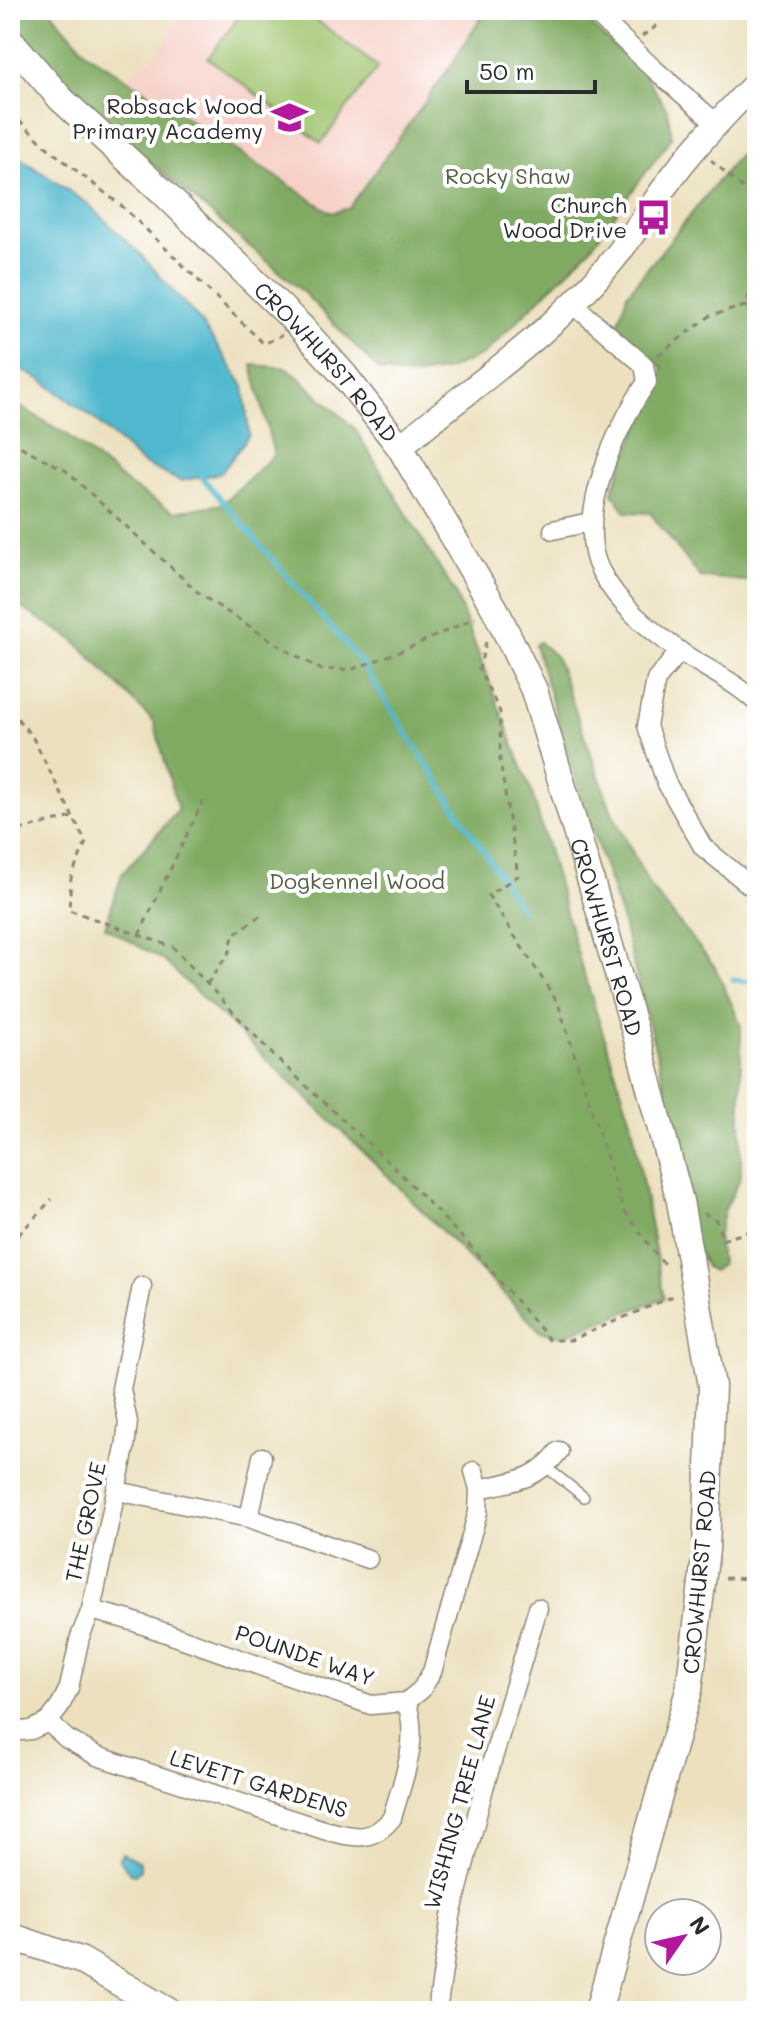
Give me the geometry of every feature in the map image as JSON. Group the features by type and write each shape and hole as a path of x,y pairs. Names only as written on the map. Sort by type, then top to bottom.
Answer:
{"main road":[{"name":"CROWHURST ROAD","path":"10,40 61,99 163,192 300,326 344,375 400,447 495,609 534,690 632,1021 680,1201 712,1386 706,1550 689,1690 602,2008"},
{"path":"10,1936 80,1960 168,2011"}],"street":[{"path":"592,10 716,123"},
{"path":"400,447 537,337 573,304 609,266 696,147 757,82"},
{"path":"573,304 644,365 647,382 631,406 602,474 590,522 599,568 632,613 680,651 755,696"},
{"path":"553,530 590,522"},
{"path":"680,651 656,680 647,726 666,782 703,847 757,891"},
{"name":"THE GROVE","path":"48,1722 69,1688 80,1637 91,1610 117,1491 128,1422 121,1389 142,1286"},
{"path":"406,1702 421,1690 432,1672 478,1512 477,1480 531,1477 546,1467 559,1451"},
{"path":"249,1518 262,1457"},
{"path":"117,1491 249,1518 368,1559"},
{"name":"WISHING TREE LANE","path":"437,2011 451,1916 484,1788 538,1608"},
{"name":"POUNDE WAY","path":"91,1610 140,1623 371,1705 406,1702"},
{"name":"LEVETT GARDENS","path":"48,1722 67,1739 97,1756 356,1838 370,1836 383,1829 392,1818 413,1736 406,1702"},
{"path":"10,1732 31,1730 48,1722"}],"lane":[{"path":"546,1467 584,1497"}],"path":[{"path":"628,46 654,28 666,10"},
{"path":"10,112 50,150 123,207 264,344"},
{"path":"696,147 745,190 757,188"},
{"path":"745,306 757,277"},
{"path":"644,365 710,316 745,306 757,309"},
{"path":"10,441 65,470 201,595 322,670 359,667 495,609"},
{"path":"10,709 33,738 86,842 71,878 69,910 173,947 273,1055 443,1217 549,1340 571,1340 695,1287 660,1260 623,1209 558,1003 488,895 518,876 500,761 500,712 479,669 495,609"},
{"path":"139,935 203,801"},
{"path":"10,837 15,831 73,817"},
{"path":"207,984 230,951 233,935 264,913"},
{"path":"10,1244 52,1199"},
{"path":"680,1201 716,1220 722,1240 757,1229"},
{"path":"702,1577 757,1579"},
{"path":"751,2011 757,1990"}],"shaded area":[{"name":"Robsack Wood Primary Academy","path":"184,10 491,10 346,228 110,88 159,52"}],"green space":[{"name":"Rocky Shaw","path":"10,10 50,10 87,53 332,213 349,208 452,64 486,10 580,10 596,30 644,74 667,109 672,137 589,250 483,355 444,371 410,376 380,371 301,290 74,97 10,25"},
{"path":"244,10 303,10 378,67 321,143 208,58"},
{"path":"757,132 757,582 700,577 650,513 626,512 612,492 663,368 616,332 627,294"},
{"name":"Dogkennel Wood","path":"252,365 288,368 355,429 455,593 532,793 579,959 631,1120 664,1298 562,1336 540,1331 377,1165 163,960 105,927 122,874 178,810 154,722 74,640 10,601 10,400 67,435 129,485 174,512 222,504 274,455"},
{"path":"539,642 556,657 612,812 650,887 715,967 741,1025 741,1177 725,1209 718,1234 721,1265 713,1271 706,1267 692,1237 672,1114 621,916 535,645"}],"water":[{"path":"10,151 88,204 140,254 201,322 244,386 249,435 221,473 180,481 142,463 93,418 40,379 10,364"},
{"path":"122,1853 140,1862 140,1870 136,1874 130,1873 119,1858"}],"waterway":[{"path":"202,477 359,660 522,910"},
{"path":"733,980 757,983"}],"place":[{"name":"Robsack Wood Primary Academy","path":"289,118"},
{"name":"Church Wood Drive","path":"653,217"}]}
